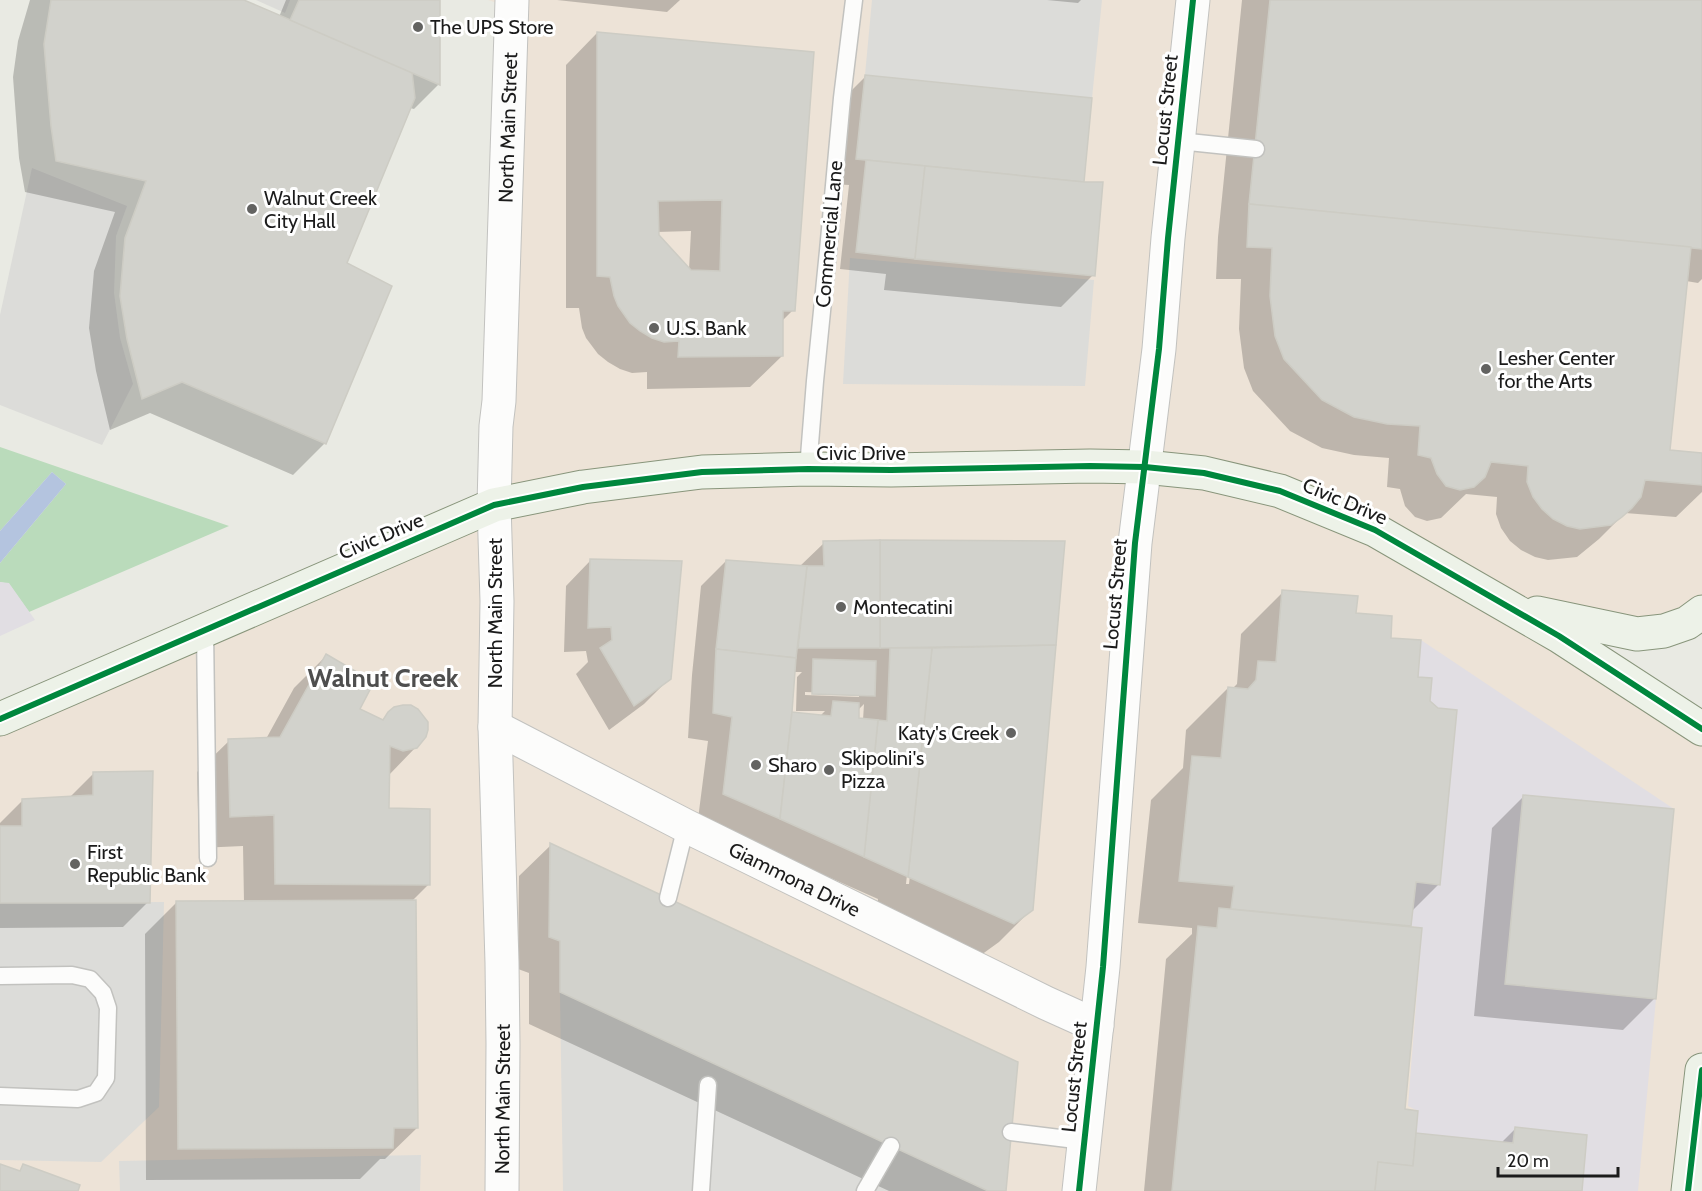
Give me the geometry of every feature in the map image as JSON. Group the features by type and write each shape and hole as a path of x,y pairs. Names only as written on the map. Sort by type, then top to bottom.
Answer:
{"street":[{"name":"North Main Street","path":"502,1191 503,1044 495,727 497,602 494,505 512,0"},
{"name":"Locust Street","path":"1079,1191 1103,967 1135,543 1159,349 1168,238 1193,0"},
{"name":"Civic Drive","path":"0,719 494,505 583,487 691,474 808,469 891,470 1090,466 1145,467 1204,473 1280,491 1375,530 1559,636 1702,729"},
{"path":"1505,606 1637,634 1664,630 1687,623 1702,612"},
{"name":"Giammona Drive","path":"495,727 686,826 1097,1026"},
{"path":"1688,1191 1702,1070"}],"lane":[{"name":"Commercial Lane","path":"808,469 814,381 854,0"},
{"path":"1179,141 1256,149"},
{"path":"205,629 208,858"},
{"path":"668,898 686,826"},
{"path":"0,976 72,975 90,979 103,993 108,1008 106,1078 96,1093 78,1098 0,1096"},
{"path":"701,1191 708,1085"},
{"path":"1011,1132 1084,1141"},
{"path":"865,1191 891,1146"}],"shaded area":[{"path":"256,0 290,0 285,13"},
{"path":"488,0 1702,0 1702,612 1687,623 1508,606 1702,729 1702,1070 1688,1191 0,1191 0,719 494,505 512,8"},
{"path":"872,0 1102,0 1092,98 865,75"},
{"path":"32,168 127,206 116,236 114,293 120,338 133,384 102,445 0,405 0,315"},
{"path":"850,258 1094,280 1085,386 843,384"},
{"path":"0,582 9,583 35,620 0,636"},
{"path":"1421,640 1674,809 1523,795 1505,984 1656,999 1638,1191 1582,1191 1587,1135 1515,1127 1513,1143 1416,1133 1418,1111 1408,1106 1422,928 1411,926 1416,882 1440,884 1457,710 1438,708 1430,701 1418,677"},
{"path":"164,902 159,1107 101,1162 0,1160 0,903"},
{"path":"560,992 988,1191 563,1191"},
{"path":"421,1155 420,1191 120,1191 119,1161"}],"green space":[{"path":"0,447 229,526 29,612 9,584 0,582 0,563 66,484 52,472 0,531"}],"water":[{"path":"52,472 66,484 0,563 0,531"}],"building":[{"name":"Walnut Creek City Hall","path":"51,0 244,0 412,72 415,98 347,263 392,286 326,444 182,382 142,399 127,339 120,296 125,238 146,181 56,161 44,44"},
{"path":"299,0 440,0 440,85 290,20"},
{"path":"1270,0 1702,0 1702,249 1249,204"},
{"path":"597,32 814,52 795,311 783,311 783,356 678,357 679,341 664,342 640,331 630,323 618,306 610,277 597,276","holes":["722,200 720,271 691,270 659,235 658,201"]},
{"path":"865,75 1092,98 1084,182 856,159"},
{"path":"866,160 925,166 915,259 856,252"},
{"path":"925,166 1103,182 1095,276 915,259"},
{"name":"Lesher Center for the Arts","path":"1249,204 1691,247 1670,450 1702,453 1702,485 1645,480 1641,497 1622,517 1611,525 1580,529 1553,519 1542,509 1533,497 1527,482 1528,466 1491,462 1485,477 1474,487 1460,490 1446,486 1437,474 1431,458 1418,455 1420,426 1387,424 1354,417 1322,400 1284,359 1275,336 1270,296 1272,248 1247,247"},
{"path":"880,540 1065,541 1056,645 880,648"},
{"name":"Montecatini","path":"880,540 880,648 798,648 807,566 824,566 823,541"},
{"path":"590,559 682,561 671,679 634,706 600,648 612,640 611,627 588,628"},
{"path":"726,560 807,566 796,658 716,649"},
{"path":"1282,590 1358,596 1356,613 1392,616 1391,638 1421,640 1418,677 1432,678 1430,701 1438,708 1457,710 1440,885 1416,882 1411,926 1231,909 1234,886 1179,881 1192,756 1221,758 1228,687 1248,689 1256,680 1258,661 1276,662"},
{"path":"1056,645 1033,910 1014,924 908,877 932,648"},
{"path":"890,648 932,648 908,877 864,857 878,720 887,721"},
{"path":"716,649 796,658 780,819 723,794 732,717 713,713"},
{"path":"326,654 374,682 360,709 383,720 394,707 411,705 418,709 428,722 426,737 417,748 403,751 390,746 389,808 430,809 430,885 275,884 274,815 230,817 228,739 280,737"},
{"path":"813,659 876,661 875,696 812,694"},
{"name":"Skipolini's Pizza","path":"833,701 859,703 859,718 878,720 864,857 780,819 792,712 831,716"},
{"name":"First Republic Bank","path":"153,771 150,903 0,903 0,826 22,826 22,799 93,795 93,772"},
{"path":"1523,795 1674,809 1656,999 1505,984"},
{"path":"550,843 1018,1062 1006,1191 988,1191 560,992 560,941 549,937"},
{"path":"416,900 418,1128 394,1128 393,1148 178,1149 176,901"},
{"path":"1219,908 1422,928 1405,1109 1418,1111 1413,1166 1378,1162 1375,1191 1172,1191 1198,926 1217,928"},
{"path":"1515,1127 1587,1135 1582,1191 1375,1191 1378,1162 1413,1166 1416,1133 1513,1143"},
{"path":"0,1164 20,1171 23,1164 80,1185 78,1191 0,1191"}],"cycle path":[{"path":"1079,1191 1103,967 1135,543 1159,349 1168,238 1193,0"},
{"path":"0,719 494,505 583,487 702,472 1090,466 1145,467 1204,473 1280,491 1375,530 1559,636 1702,729"},
{"path":"1688,1191 1702,1070"}],"place":[{"name":"The UPS Store","path":"418,27"},
{"name":"Walnut Creek City Hall","path":"252,209"},
{"name":"U.S. Bank","path":"654,328"},
{"name":"Lesher Center for the Arts","path":"1486,369"},
{"name":"Montecatini","path":"841,607"},
{"name":"Katy's Creek","path":"1011,733"},
{"name":"Sharo","path":"756,765"},
{"name":"Skipolini's Pizza","path":"829,770"},
{"name":"First Republic Bank","path":"75,864"}],"district":[{"name":"Walnut Creek","path":"383,678"}]}
